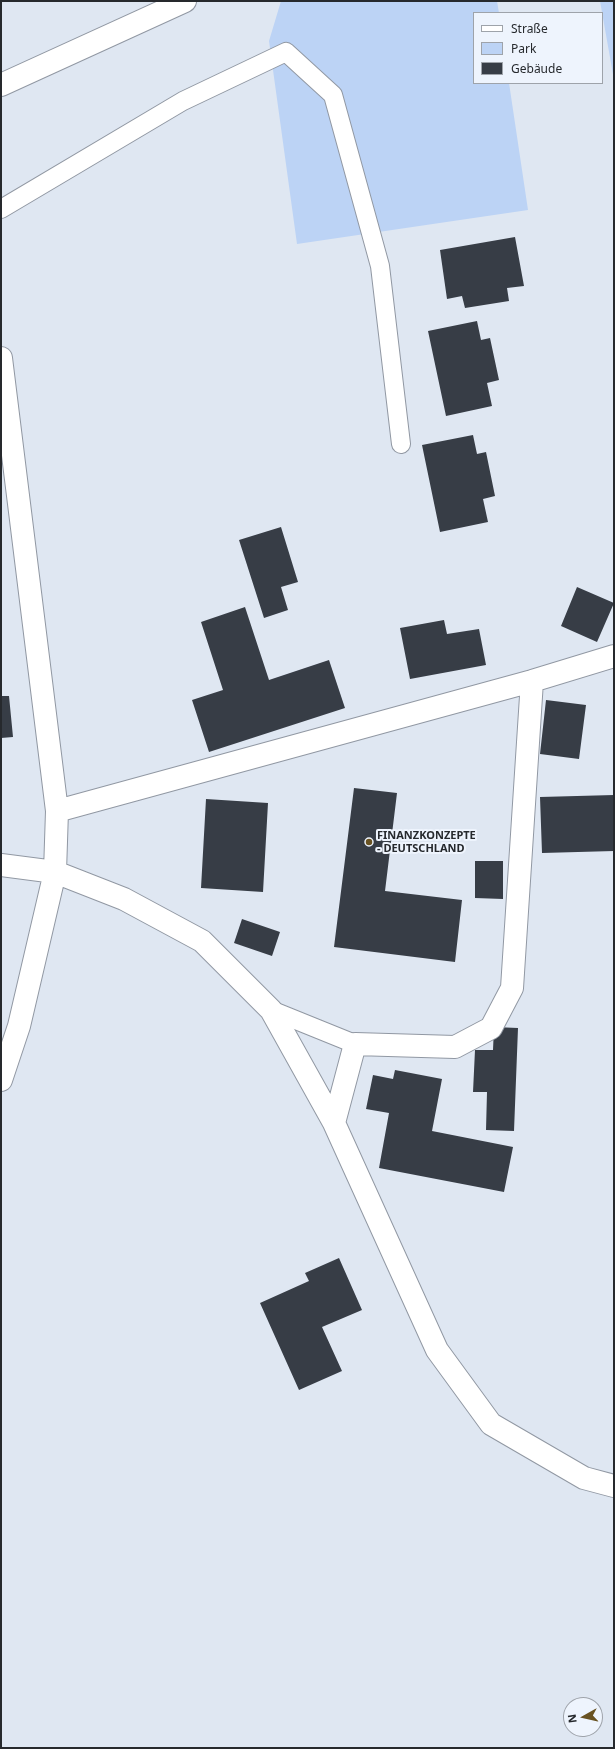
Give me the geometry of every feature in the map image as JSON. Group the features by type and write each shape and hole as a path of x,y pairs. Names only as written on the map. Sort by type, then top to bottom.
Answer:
{"street":[{"path":"1,86 185,1"},
{"path":"1,358 57,811 55,872 19,1026 1,1080"},
{"path":"57,811 532,681 614,656"},
{"path":"334,1124 355,1044 455,1047 491,1028 512,988 532,681"},
{"path":"1,865 55,872 124,899 202,941 271,1010 334,1124 437,1350 491,1424 584,1478 614,1486"}],"lane":[{"path":"1,209 183,101 286,52 333,95 380,266 401,444"},
{"path":"271,1010 355,1044"}],"green space":[{"path":"281,1 497,1 499,12 473,12 473,84 509,84 528,210 297,244 269,41"},
{"path":"600,1 614,1 614,80 603,12"}],"building":[{"path":"515,237 524,286 507,288 509,301 465,308 462,296 447,299 440,250"},
{"path":"477,321 481,340 490,338 499,380 487,383 492,406 446,416 428,331"},
{"path":"473,435 477,454 486,452 495,496 483,499 488,522 440,532 422,445"},
{"path":"281,527 298,582 281,587 288,610 264,618 239,540"},
{"path":"577,587 614,603 597,642 561,626"},
{"path":"245,607 269,680 329,660 345,708 209,752 192,700 223,690 201,622"},
{"path":"444,620 447,634 479,629 486,665 410,679 400,628"},
{"path":"1,696 9,696 13,737 1,738"},
{"path":"546,700 586,705 579,759 540,754"},
{"name":"FINANZKONZEPTE - DEUTSCHLAND","path":"354,788 397,793 385,891 462,900 455,962 334,947"},
{"path":"614,795 614,851 542,853 540,797"},
{"path":"206,799 268,803 263,892 201,888"},
{"path":"475,861 503,861 503,899 475,898"},
{"path":"242,919 280,932 272,956 234,943"},
{"path":"494,1027 518,1028 514,1131 486,1130 487,1092 473,1092 475,1050 493,1050"},
{"path":"395,1070 442,1079 432,1131 513,1147 504,1192 379,1168 389,1113 366,1109 373,1075 393,1079"},
{"path":"339,1258 362,1310 322,1327 342,1371 299,1390 260,1303 309,1281 305,1273"}],"place":[{"name":"FINANZKONZEPTE - DEUTSCHLAND","path":"369,842"}]}
